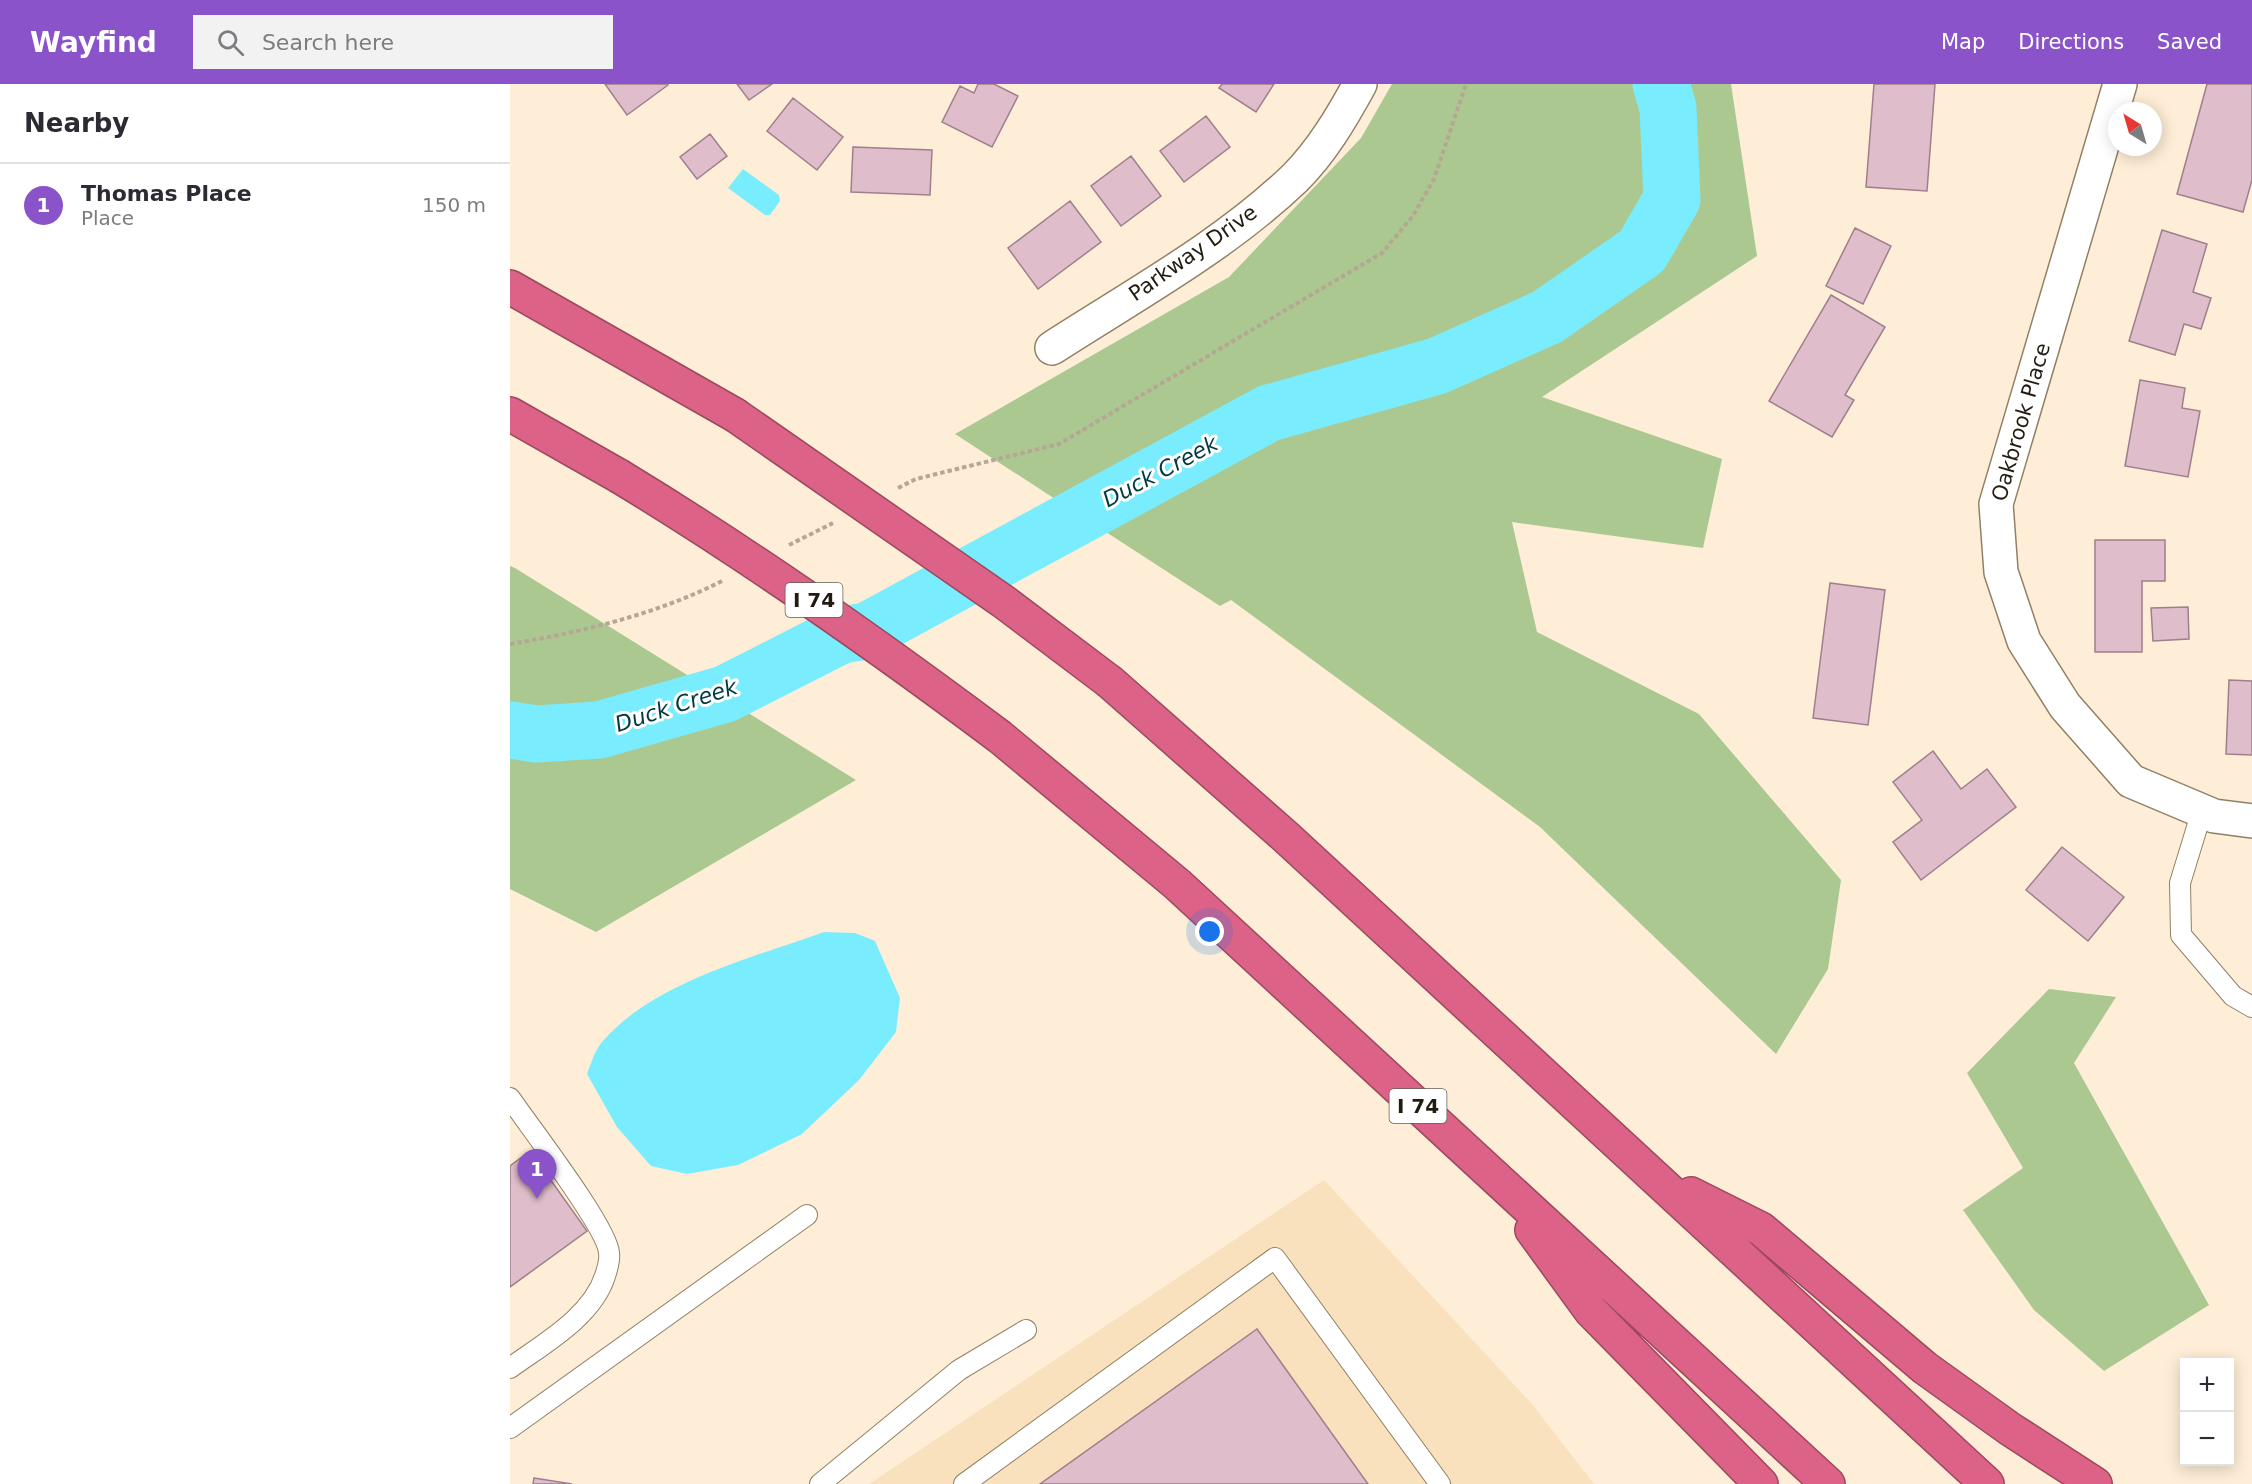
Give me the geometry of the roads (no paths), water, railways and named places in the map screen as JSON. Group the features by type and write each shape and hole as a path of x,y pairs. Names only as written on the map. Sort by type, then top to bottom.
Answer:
{"highway":[{"path":"510,287 735,415 1004,602 1110,682 1287,838 1987,1484"},
{"name":"I 74","path":"510,414 619,476 719,537 808,596 1000,737 1177,884 1828,1484"},
{"path":"1650,1172 1761,1229 1926,1368 2010,1429 2095,1484"},
{"path":"1490,1173 1591,1311 1761,1484"}],"street":[{"name":"Parkway Drive","path":"1052,348 1230,232 1288,184 1337,126 1360,84"},
{"name":"Oakbrook Place","path":"2120,84 1996,504 2001,572 2024,641 2065,706 2131,780 2214,816 2252,821"}],"lane":[{"path":"2202,811 2180,883 2181,935 2233,996 2252,1007"},
{"path":"510,1098 600,1228 609,1253 605,1277 589,1302 567,1326 510,1368"},
{"path":"510,1428 807,1215"},
{"path":"964,1484 1275,1258 1440,1484"},
{"path":"820,1484 959,1370 1026,1330"}],"water":[{"path":"743,169 779,195 780,201 770,215 765,215 728,188"},
{"path":"824,932 855,933 875,941 900,998 896,1032 859,1080 802,1134 738,1165 687,1174 651,1166 617,1127 587,1074 600,1044 624,1020 677,987 736,962"}],"waterway":[{"name":"Duck Creek","path":"510,730 536,734 599,730 725,694 841,635 867,631 1269,413 1437,366 1547,317 1642,251 1672,199 1668,108 1661,84"}],"place":[{"name":"Thomas Place","path":"537,1199"}]}
